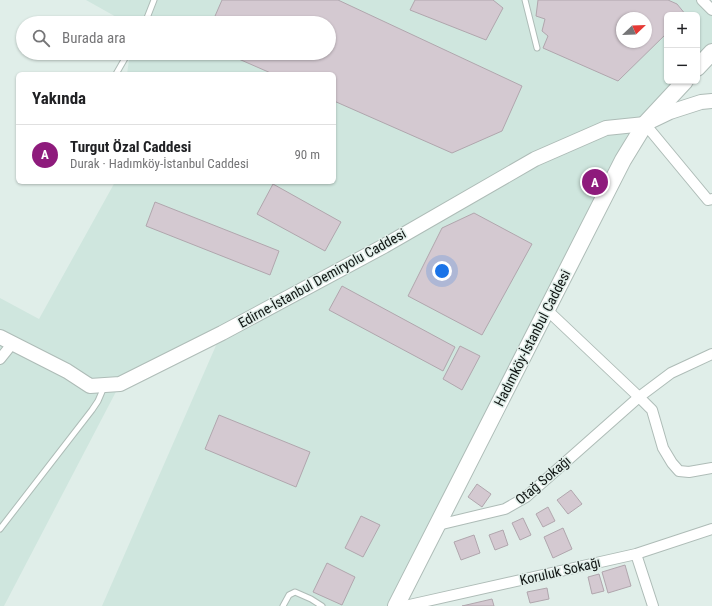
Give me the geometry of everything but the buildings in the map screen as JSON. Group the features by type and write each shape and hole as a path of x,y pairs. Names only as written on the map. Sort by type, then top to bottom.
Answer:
{"main road":[{"path":"700,65 712,52"},
{"name":"Hadımköy-İstanbul Caddesi","path":"396,606 623,160 645,124 682,84"}],"street":[{"path":"702,0 712,10"},
{"name":"Edirne-İstanbul Demiryolu Caddesi","path":"6,340 67,372 90,386 120,384 222,333 384,246 535,159 606,128 645,124 670,112 701,102 712,101"},
{"path":"645,124 711,202"},
{"path":"546,309 652,410 663,448 679,471 690,472 712,468"},
{"path":"0,359 6,340"},
{"name":"Otağ Sokağı","path":"438,525 505,509 526,497 639,397 671,374 712,354"},
{"name":"Koruluk Sokağı","path":"405,606 636,554 712,529"},
{"path":"636,554 653,606"}],"lane":[{"path":"148,16 154,0"},
{"path":"524,0 537,48"},
{"path":"117,72 124,60"},
{"path":"0,529 92,410 105,385"},
{"path":"283,606 289,595 295,592 322,606"}],"shaded area":[{"path":"86,0 702,0 712,10 712,50 700,62 700,12 664,12 664,84 678,84 642,119 633,123 546,309 396,606 102,606 221,334 120,384 4,606 0,606 0,298 39,319 114,184 336,184 336,72 127,72 129,60 336,60 336,16 115,16"}],"place":[{"name":"Turgut Özal Caddesi","path":"595,182"}]}
